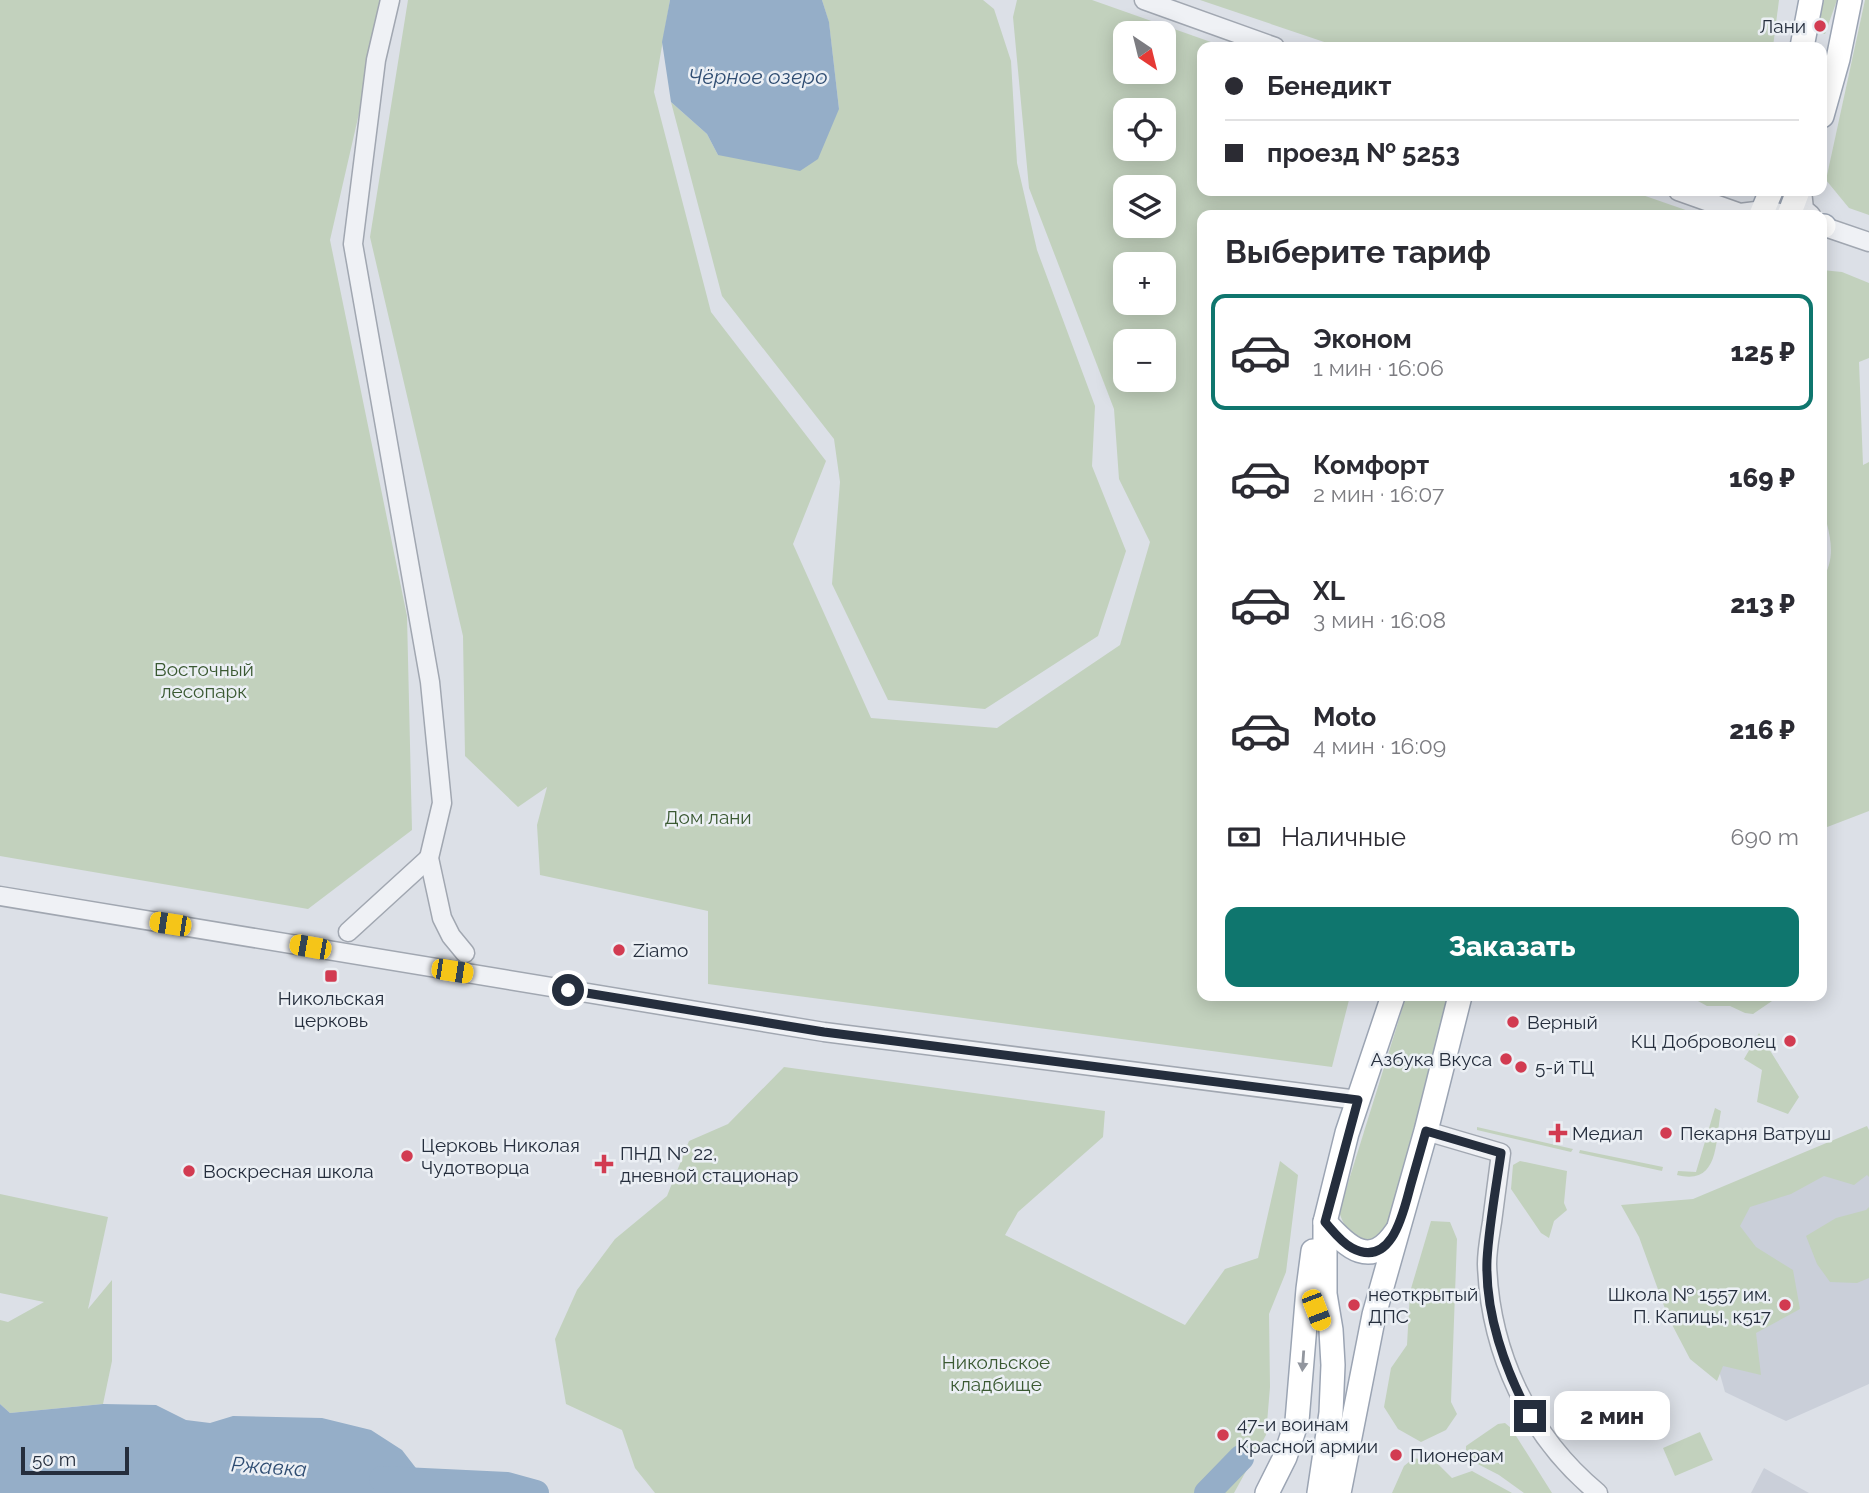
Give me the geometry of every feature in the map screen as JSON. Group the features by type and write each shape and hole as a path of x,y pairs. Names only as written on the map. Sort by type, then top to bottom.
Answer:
{"main road":[{"path":"1804,42 1811,0"},
{"path":"1827,98 1850,0"},
{"path":"1827,45 1838,59"},
{"path":"1267,1493 1285,1457 1297,1421 1314,1248 1325,1222 1358,1100 1392,1001"},
{"path":"1339,1493 1374,1315 1426,1131 1457,1001"},
{"path":"1325,1222 1341,1240 1361,1252 1374,1252 1387,1245 1400,1226"},
{"path":"1319,1493 1331,1413 1332,1352 1325,1294 1325,1222"},
{"path":"1308,1289 1332,1352"},
{"path":"1303,1493 1314,1453 1331,1413"}],"street":[{"path":"390,0 376,60 353,244 430,682 442,803 429,858 448,942 465,953"},
{"path":"1144,0 1261,42"},
{"path":"1692,196 1732,210"},
{"path":"1827,227 1869,242"},
{"path":"348,932 429,858"},
{"path":"0,896 824,1032 1358,1100"},
{"path":"1426,1131 1501,1153 1487,1261 1491,1308 1503,1351 1516,1390 1548,1444 1574,1474 1598,1493"}],"shaded area":[{"name":"Школа № 1557 им. П. Капицы, к517","path":"1869,1135 1869,1384 1786,1421 1725,1392 1678,1226"},
{"path":"1764,1468 1809,1493 1751,1493"}],"green space":[{"name":"Восточный лесопарк","path":"0,0 385,0 330,240 407,616 412,830 308,909 0,856"},
{"name":"Дом лани","path":"408,0 670,0 654,92 711,312 826,461 793,544 871,718 997,728 1120,645 1150,542 1119,479 1114,409 1029,188 1013,17 1017,0 1092,0 1151,21 1113,21 1113,84 1176,84 1176,30 1211,42 1197,42 1197,196 1645,196 1686,210 1197,210 1197,1001 1349,1001 1332,1067 708,984 708,911 540,875 537,825 547,787 518,807 465,756 463,636 370,237"},
{"path":"822,0 983,0 994,9 1011,61 1017,163 1037,250 1095,406 1092,466 1126,551 1098,636 985,709 888,700 832,584 840,482 834,439 722,296 671,102 707,134 718,155 839,109 829,23"},
{"path":"1200,0 1779,0 1774,42 1324,42"},
{"path":"1817,0 1837,0 1825,34 1811,31"},
{"path":"1865,0 1869,0 1869,215 1849,208 1827,181"},
{"path":"1827,270 1842,272 1869,283 1869,358 1859,362 1863,465 1869,462 1869,811 1827,827 1827,570 1831,552 1827,524"},
{"path":"1405,1001 1446,1001 1451,1012 1394,1222 1377,1237 1362,1241 1350,1233 1339,1212"},
{"path":"1698,1001 1772,1001 1753,1014 1730,1006 1707,1006"},
{"path":"1759,1033 1799,1097 1788,1114 1757,1102 1762,1070 1744,1059"},
{"name":"Никольское кладбище","path":"784,1067 1105,1111 1103,1137 1018,1212 1005,1235 1185,1325 1225,1269 1258,1258 1280,1161 1298,1175 1286,1272 1269,1314 1270,1387 1266,1435 1234,1493 655,1493 635,1468 622,1430 566,1404 555,1339 577,1290 615,1239 667,1196 689,1141 728,1124"},
{"path":"1715,1108 1721,1111 1716,1147 1708,1167 1701,1174 1691,1177 1677,1175 1678,1171 1696,1172"},
{"path":"1867,1126 1869,1177 1867,1175 1854,1185 1824,1176 1791,1194 1750,1207 1740,1226 1756,1247 1793,1270 1800,1309 1756,1333 1761,1375 1723,1366 1717,1381 1690,1359 1668,1317 1639,1237 1621,1205 1693,1199"},
{"path":"1477,1127 1573,1149 1571,1152 1477,1130"},
{"path":"1580,1150 1663,1167 1662,1171 1579,1153"},
{"path":"1520,1161 1567,1171 1564,1203 1567,1210 1554,1221 1549,1238 1541,1233 1511,1189 1513,1165"},
{"path":"0,1194 108,1217 88,1309 112,1280 112,1361 103,1404 10,1413 0,1404 0,1320 8,1322 44,1302 0,1293"},
{"path":"1869,1207 1869,1278 1857,1283 1830,1282 1817,1264 1806,1236 1836,1218"},
{"path":"1431,1221 1450,1222 1457,1239 1451,1402 1457,1414 1446,1430 1421,1442 1398,1429 1384,1407 1391,1368 1407,1345 1410,1292"},
{"path":"1505,1423 1511,1428 1552,1493 1524,1493 1499,1475 1470,1460 1466,1454 1466,1446 1498,1424"},
{"path":"1700,1432 1713,1460 1675,1476 1663,1448"},
{"path":"1414,1458 1437,1463 1452,1478 1472,1471 1512,1493 1392,1493 1404,1466"}],"water":[{"name":"Чёрное озеро","path":"670,0 822,0 829,22 839,109 818,159 800,171 718,155 707,134 671,102 662,42"},
{"path":"0,1404 10,1413 103,1404 156,1405 186,1420 210,1423 233,1416 322,1418 371,1430 402,1450 419,1472 418,1479 409,1493 0,1493"}],"waterway":[{"name":"Ржавка","path":"1207,1493 1241,1458"},
{"name":"Ржавка","path":"382,1479 507,1485 536,1493"}],"place":[{"name":"Лани","path":"1820,26"},
{"name":"Ziamo","path":"619,950"},
{"name":"Никольская церковь","path":"331,976"},
{"name":"Верный","path":"1513,1022"},
{"name":"КЦ Доброволец","path":"1790,1041"},
{"name":"Азбука Вкуса","path":"1506,1059"},
{"name":"5-й ТЦ","path":"1521,1067"},
{"name":"Медиал","path":"1558,1133"},
{"name":"Пекарня Ватруш","path":"1666,1133"},
{"name":"Церковь Николая Чудотворца","path":"407,1156"},
{"name":"ПНД № 22, дневной стационар","path":"604,1164"},
{"name":"Воскресная школа","path":"189,1171"},
{"name":"неоткрытый ДПС","path":"1354,1305"},
{"name":"Школа № 1557 им. П. Капицы, к517","path":"1785,1305"},
{"name":"47-и воинам Красной армии","path":"1223,1435"},
{"name":"Пионерам","path":"1396,1455"}],"route":[{"path":"568,990 824,1032 1358,1100 1325,1222 1341,1240 1361,1252 1374,1252 1387,1245 1400,1226 1426,1131 1501,1153 1487,1261 1491,1308 1516,1390 1530,1416"}]}
